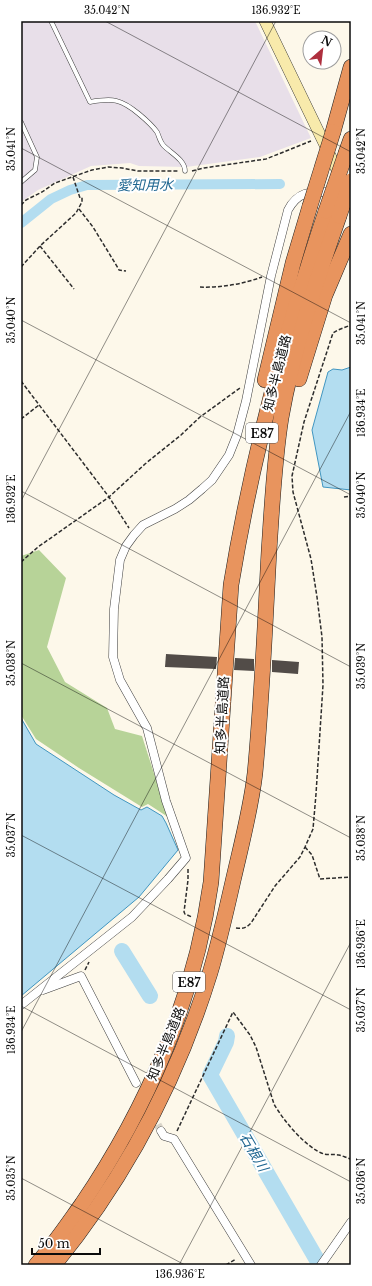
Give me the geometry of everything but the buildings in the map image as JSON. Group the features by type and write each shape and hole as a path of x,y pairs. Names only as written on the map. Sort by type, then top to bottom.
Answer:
{"highway":[{"path":"256,460 259,408 275,335 293,263 310,206 327,134 351,67"},
{"name":"知多半島道路","path":"54,1265 80,1233 113,1184 144,1132 187,1040 211,970 246,824 255,774 272,499 277,447 294,357 319,273 346,153 351,139"},
{"name":"知多半島道路","path":"36,1265 68,1224 100,1176 130,1125 157,1070 172,1034 194,965 208,905 211,882 231,584 236,555 256,460 285,340 306,268 332,213 350,191"},
{"path":"277,447 325,295 351,234"}],"main road":[{"path":"265,21 327,134 350,191"}],"street":[{"path":"21,1005 132,917 186,858 166,801 147,728 120,680 112,656 114,609 120,560 126,546 134,534 143,525 189,500 212,480 228,455 237,435 250,383 271,276 288,210 293,202 301,195 312,192 350,191"},
{"path":"40,990 46,990 81,976 136,1083"},
{"path":"161,1131 164,1136 174,1139 251,1265"},
{"path":"322,1264 351,1222"}],"lane":[{"path":"51,21 90,102 105,100 118,101 127,105 144,118 156,132 162,145 182,163 186,171"},
{"path":"21,122 37,158 35,170 21,182"}],"path":[{"path":"21,205 26,200 55,183 92,170 108,167 138,171 186,171 266,159 327,134"},
{"path":"21,267 40,246 76,213 82,202 73,177"},
{"path":"78,209 93,227 119,270 126,271"},
{"path":"40,246 74,289"},
{"path":"200,287 212,288 247,283 271,276"},
{"path":"236,928 247,928 275,886 300,857 313,828 323,685 322,637 318,597 311,560 293,492 292,476 304,422 333,333 351,325"},
{"path":"21,381 134,534"},
{"path":"21,562 38,547 108,497 145,464 182,435 200,417 244,384 250,383"},
{"path":"21,419 39,405"},
{"path":"344,497 351,496"},
{"path":"305,847 312,854 320,878 351,877"},
{"path":"186,858 188,880 184,912 189,916 196,918"},
{"path":"174,1139 234,1012 250,1035 256,1047 274,1104 278,1112 297,1134 316,1150 325,1154 351,1159"},
{"path":"226,1265 245,1254"}],"shaded area":[{"path":"21,21 255,21 311,138 260,157 186,167 139,166 130,163 91,166 38,190 21,202"}],"green space":[{"path":"39,550 66,578 47,647 65,682 107,708 115,729 142,736 168,817 148,804 142,807 36,739 21,715 21,556"}],"water":[{"path":"351,367 351,490 323,487 312,430 328,372 333,369 342,370"},
{"path":"21,718 36,744 114,795 141,810 147,807 162,816 178,850 139,897 21,996"}],"waterway":[{"name":"愛知用水","path":"21,223 51,199 70,190 87,185 280,184"},
{"name":"石根川","path":"122,951 150,996"},
{"name":"石根川","path":"227,1036 226,1042 210,1075 320,1265"}],"tunnel":[{"path":"152,1114 161,1131"}]}
